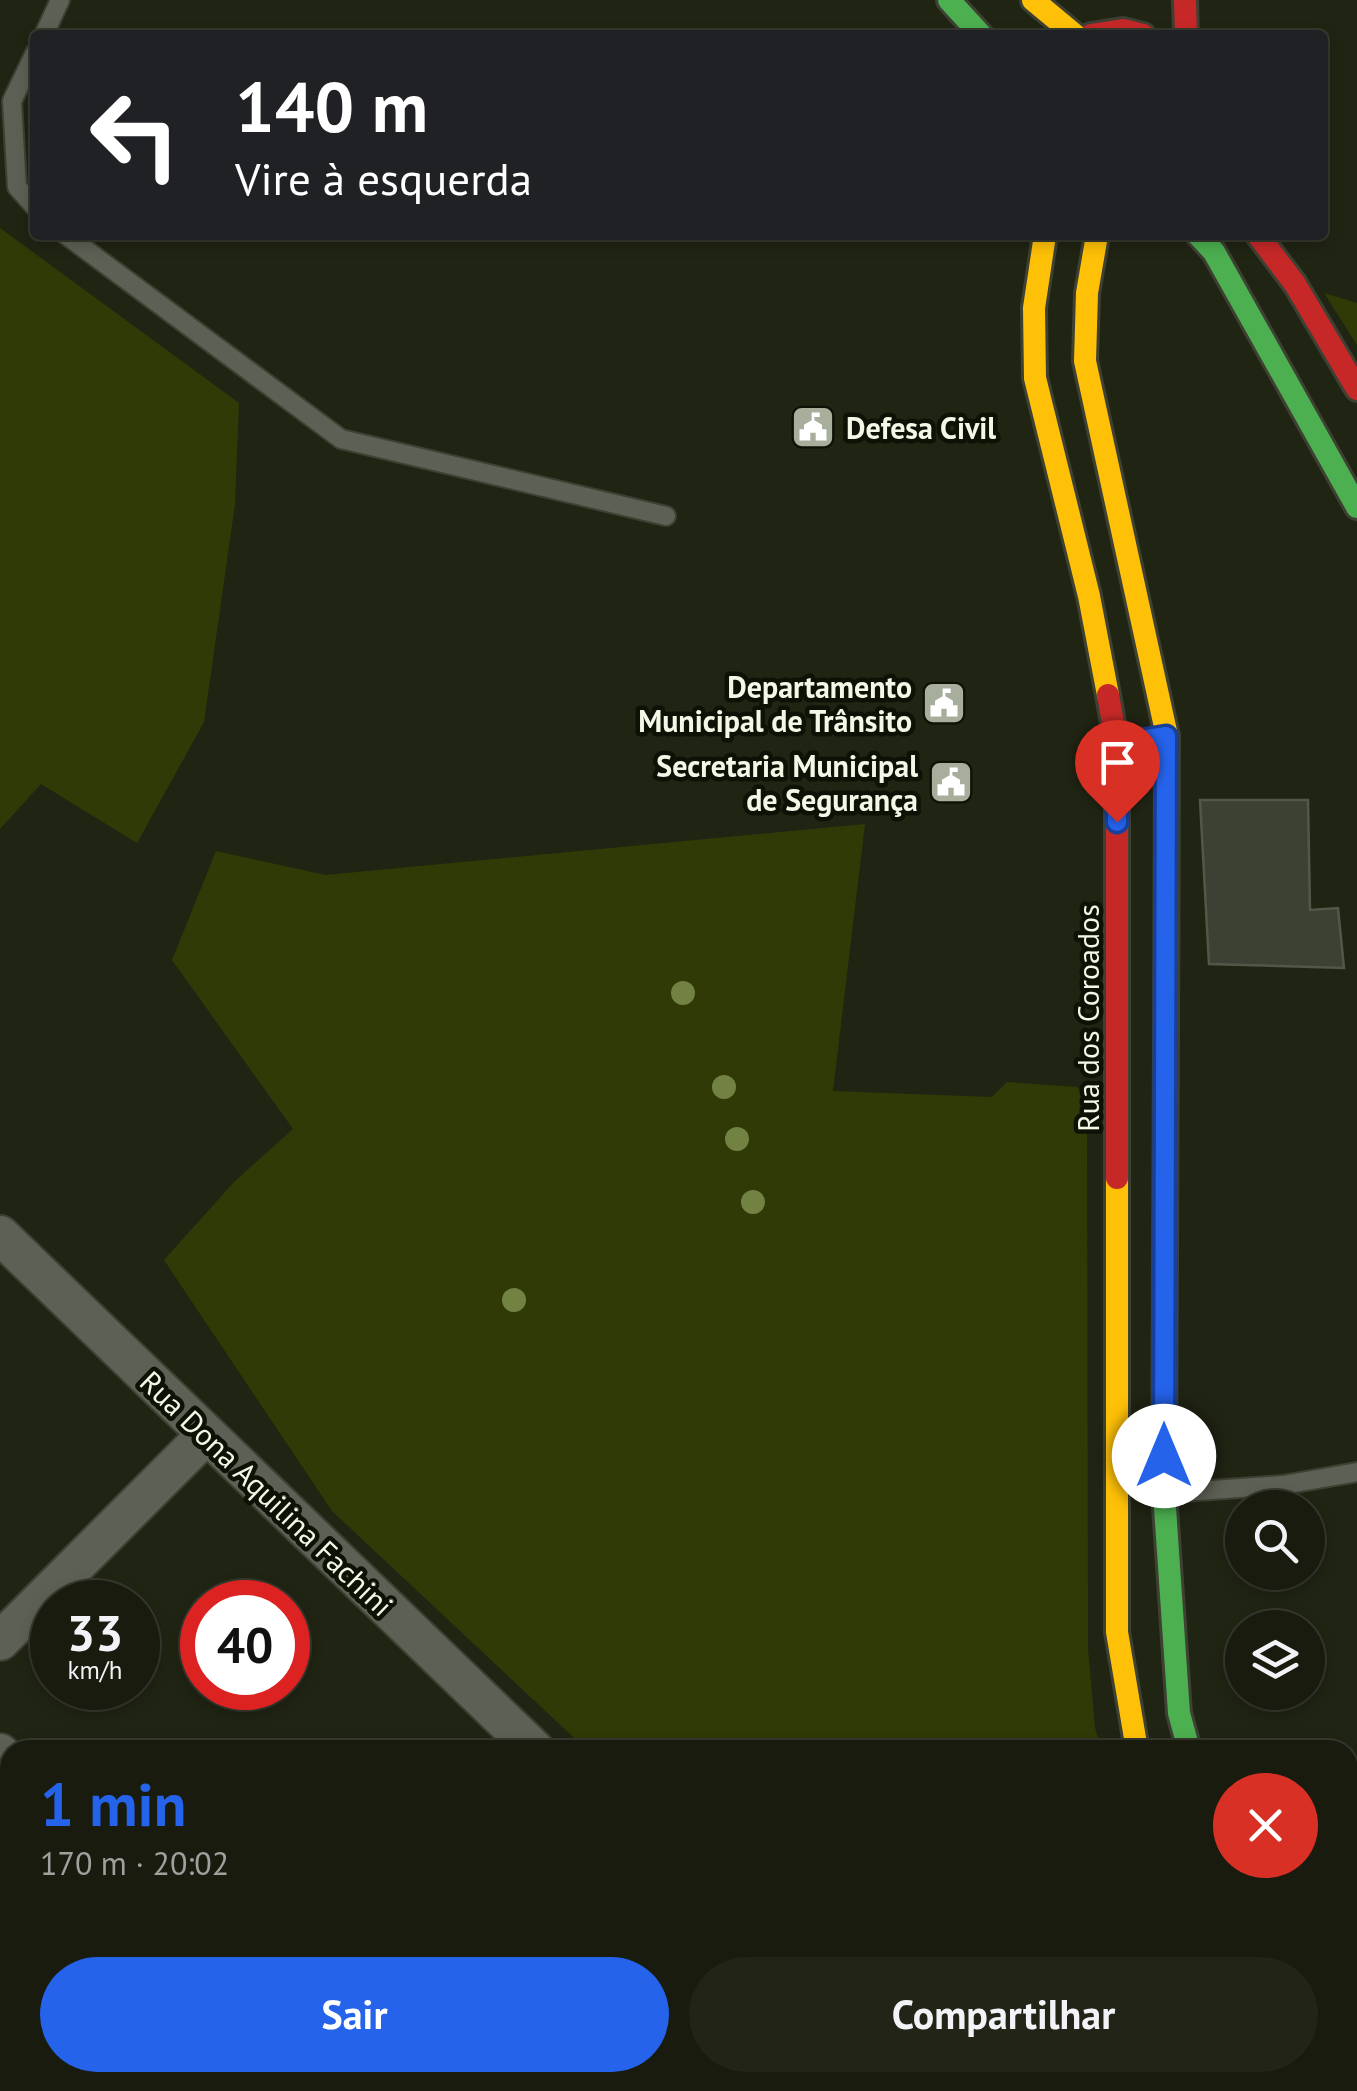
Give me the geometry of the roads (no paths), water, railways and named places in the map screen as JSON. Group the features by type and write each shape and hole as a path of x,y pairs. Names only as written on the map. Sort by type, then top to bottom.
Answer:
{"street":[{"path":"950,0 977,30"},
{"path":"1033,0 1091,30 1123,30"},
{"path":"1185,0 1186,30"},
{"name":"Rua dos Coroados","path":"1044,240 1034,308 1035,378 1088,596 1142,740 1117,1632 1135,1740"},
{"name":"Rua dos Coroados","path":"1096,240 1087,293 1084,361 1142,740 1164,1493 1179,1713 1186,1740"},
{"path":"1203,240 1214,252 1357,506"},
{"path":"1262,240 1294,284 1357,389"},
{"name":"Rua Dona Aquilina Fachini","path":"0,1235 524,1740"},
{"path":"0,1641 205,1436"}],"lane":[{"path":"46,30 60,0"},
{"path":"30,64 12,102 17,187 30,201"},
{"path":"73,240 341,439 666,516"},
{"path":"1164,1493 1282,1485 1357,1472"}],"place":[{"name":"Defesa Civil","path":"813,427"},
{"name":"Departamento Municipal de Trânsito","path":"944,703"},
{"name":"Secretaria Municipal de Segurança","path":"951,782"}]}
